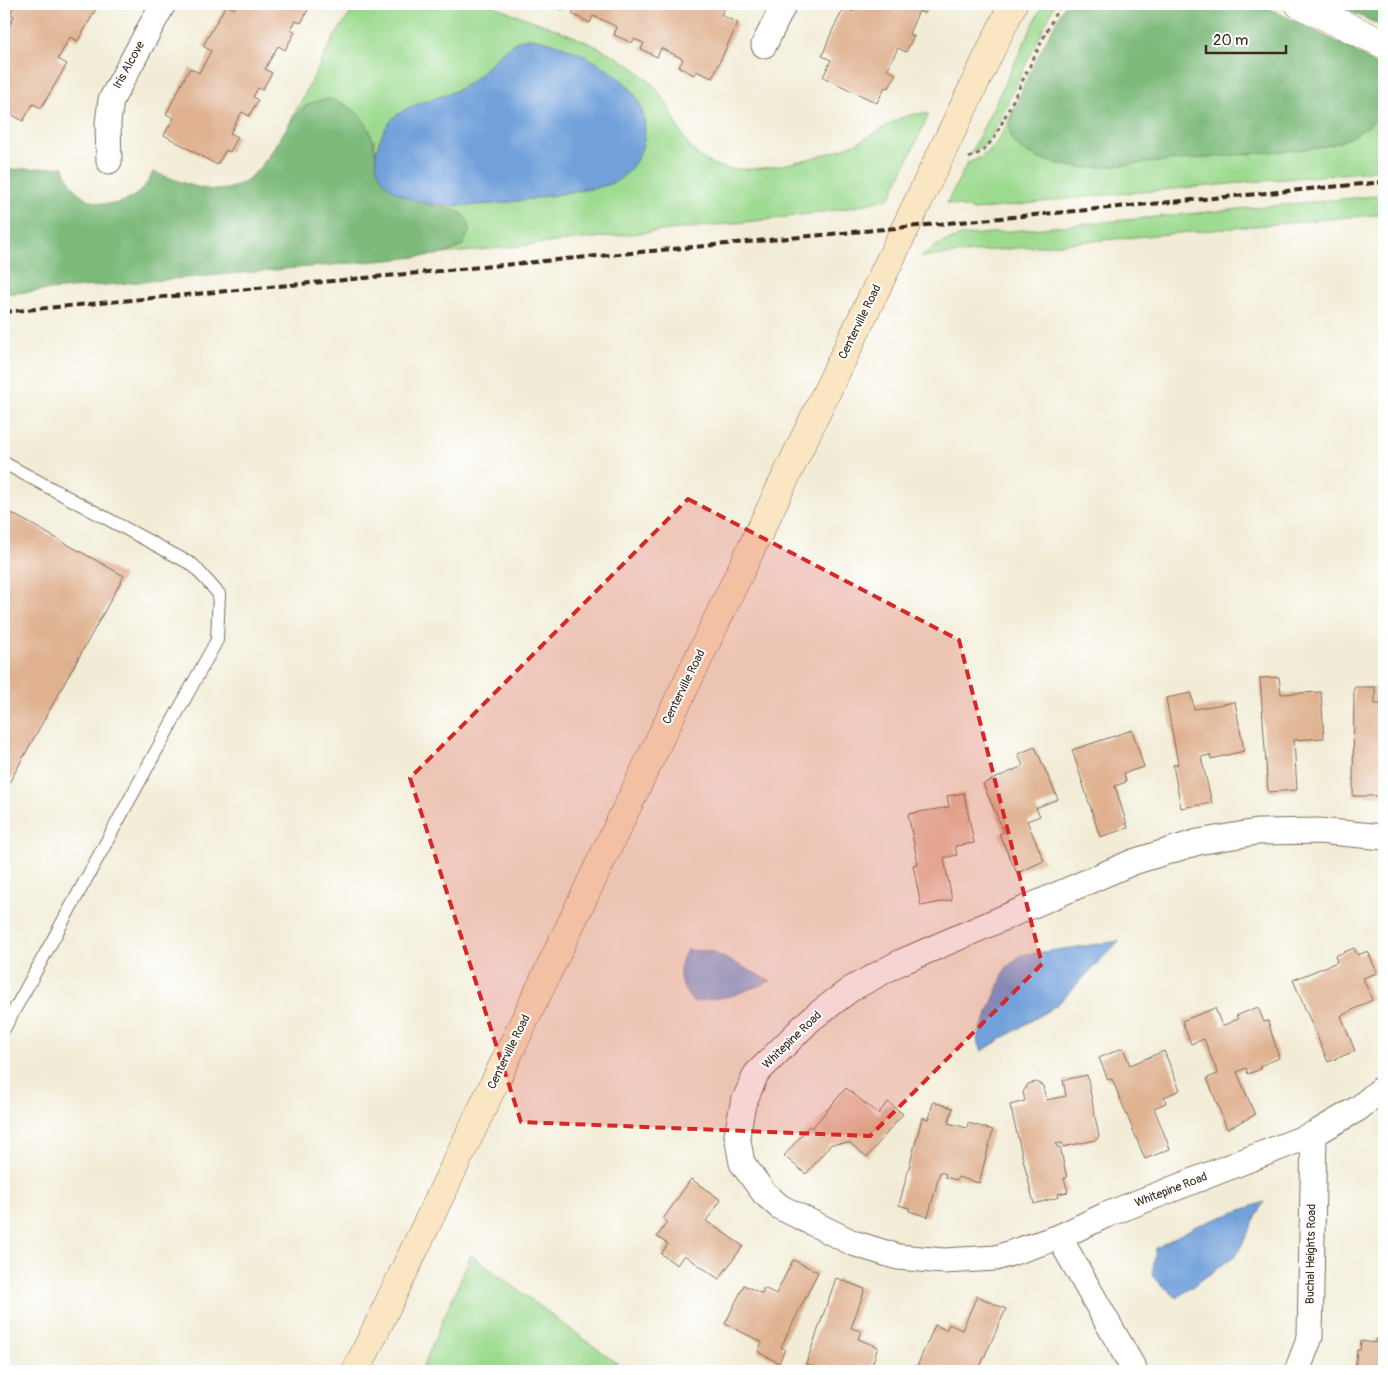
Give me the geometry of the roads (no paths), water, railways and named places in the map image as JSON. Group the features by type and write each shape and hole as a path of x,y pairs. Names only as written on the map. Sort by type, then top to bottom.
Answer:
{"main road":[{"name":"Centerville Road","path":"356,1371 1013,4"}],"street":[{"name":"Iris Alcove","path":"109,161 111,100 163,4"},
{"path":"764,44 784,4"},
{"path":"1299,4 1384,44"},
{"name":"Whitepine Road","path":"1384,837 1318,831 1257,832 1198,842 1133,862 898,963 851,989 811,1019 756,1074 743,1104 736,1135 742,1163 758,1188 780,1208 853,1243 898,1257 944,1261 996,1258 1059,1236 1106,1215 1314,1134 1359,1108 1384,1087"},
{"name":"Buchal Heights Road","path":"1297,1371 1310,1337 1314,1134"},
{"path":"1059,1236 1135,1371"}],"lane":[{"path":"4,463 194,565 219,594 217,640 4,1029"}],"water":[{"path":"526,38 539,39 582,54 609,70 629,88 640,106 645,134 641,152 628,171 620,179 602,186 489,204 457,206 428,203 414,200 391,188 383,180 377,169 376,157 379,142 392,120 406,109 459,89 475,79 509,46"},
{"path":"1119,941 1057,1005 982,1051 977,1039 1006,968 1021,955"},
{"path":"687,950 710,951 771,981 731,996 693,1002 684,989 680,978 681,965"},
{"path":"1264,1202 1237,1254 1177,1298 1152,1276 1156,1248 1196,1226"}],"railway":[{"path":"4,312 1384,182"}]}
